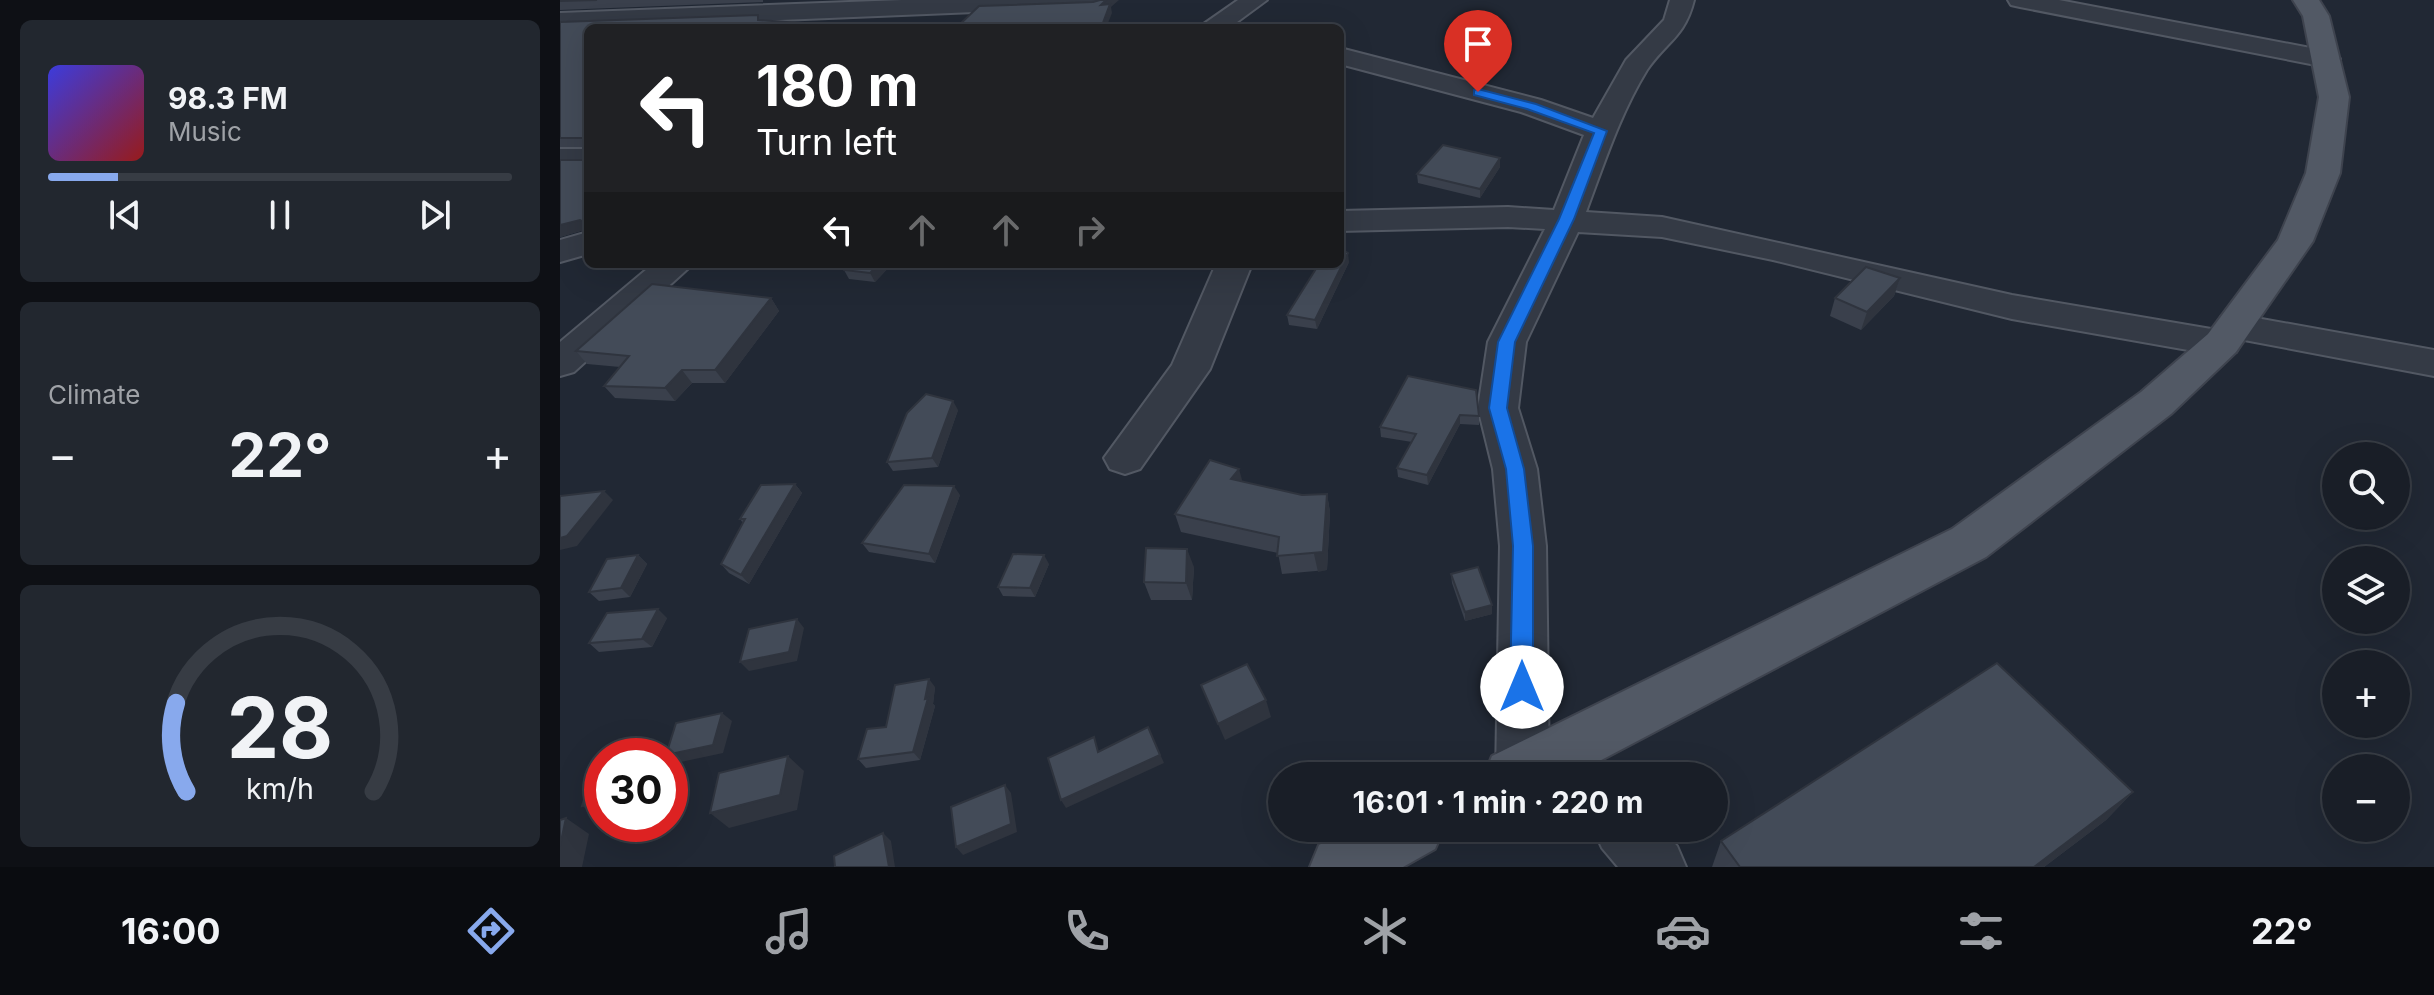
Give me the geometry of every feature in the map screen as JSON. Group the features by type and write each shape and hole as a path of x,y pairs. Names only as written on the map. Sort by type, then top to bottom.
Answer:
{"main road":[{"path":"1554,762 1969,543 2156,403 2228,335 2295,241 2323,173 2334,97 2316,16 2306,0"},
{"path":"1341,867 1388,842"}],"street":[{"path":"560,21 1095,0"},
{"path":"1221,24 1255,0"},
{"path":"1540,762 1515,469 1498,408 1507,342 1567,219 1601,131 1636,66 1676,22 1682,0"},
{"path":"2020,0 2326,59"},
{"path":"926,24 944,5"},
{"path":"1344,57 1531,106 1601,131"},
{"path":"560,158 584,158"},
{"path":"1344,221 1567,219 1662,227 2012,307 2434,363"},
{"path":"560,252 584,243"},
{"path":"560,363 670,268"},
{"path":"1125,458 1190,369 1232,268"},
{"path":"1634,842 1656,867"}],"building":[{"path":"1106,0 1101,5 1110,4 1102,24 960,24 979,6"},
{"path":"758,15 758,20 814,24 584,24 584,138 560,138 560,22"},
{"path":"584,138 584,222 580,220 560,225 560,160 583,160"},
{"path":"1443,145 1500,158 1480,189 1417,174"},
{"path":"1866,267 1900,278 1867,312 1835,298"},
{"path":"844,268 875,268 870,273"},
{"path":"1316,268 1341,268 1315,320 1287,315"},
{"path":"652,284 771,298 715,370 682,370 665,388 604,386 629,356 576,351"},
{"path":"1408,376 1476,390 1479,416 1460,415 1427,475 1397,468 1416,434 1380,427"},
{"path":"926,394 953,401 932,458 887,462 907,413"},
{"path":"1210,460 1239,469 1231,479 1302,495 1327,494 1323,552 1277,556 1279,537 1175,514"},
{"path":"795,484 741,575 721,564 745,519 740,519 761,485"},
{"path":"904,485 954,486 929,554 862,543"},
{"path":"604,491 567,536 560,538 560,496"},
{"path":"1146,548 1187,549 1186,583 1144,582"},
{"path":"1013,554 1044,555 1030,588 998,587"},
{"path":"638,555 621,588 589,592 607,559"},
{"path":"1478,567 1492,605 1465,612 1451,574"},
{"path":"658,609 642,639 589,643 607,613"},
{"path":"797,619 789,652 740,662 749,629"},
{"path":"1997,663 2133,792 2034,867 1740,867 1722,842 1728,842 1728,836"},
{"path":"1247,664 1266,700 1218,724 1201,685"},
{"path":"929,679 925,699 928,698 913,752 858,759 867,729 886,727 895,685"},
{"path":"722,713 713,745 688,750 688,738 671,738 676,723"},
{"path":"1148,727 1160,755 1061,800 1048,758 1094,737 1098,752"},
{"path":"788,756 780,795 710,813 719,773"},
{"path":"1005,785 1011,824 956,847 951,807"},
{"path":"566,818 560,846 560,820"},
{"path":"883,833 889,867 835,867 834,856"}],"route":[{"path":"1478,92 1531,106 1601,131 1567,219 1507,342 1498,408 1515,469 1523,546 1522,687"}]}
